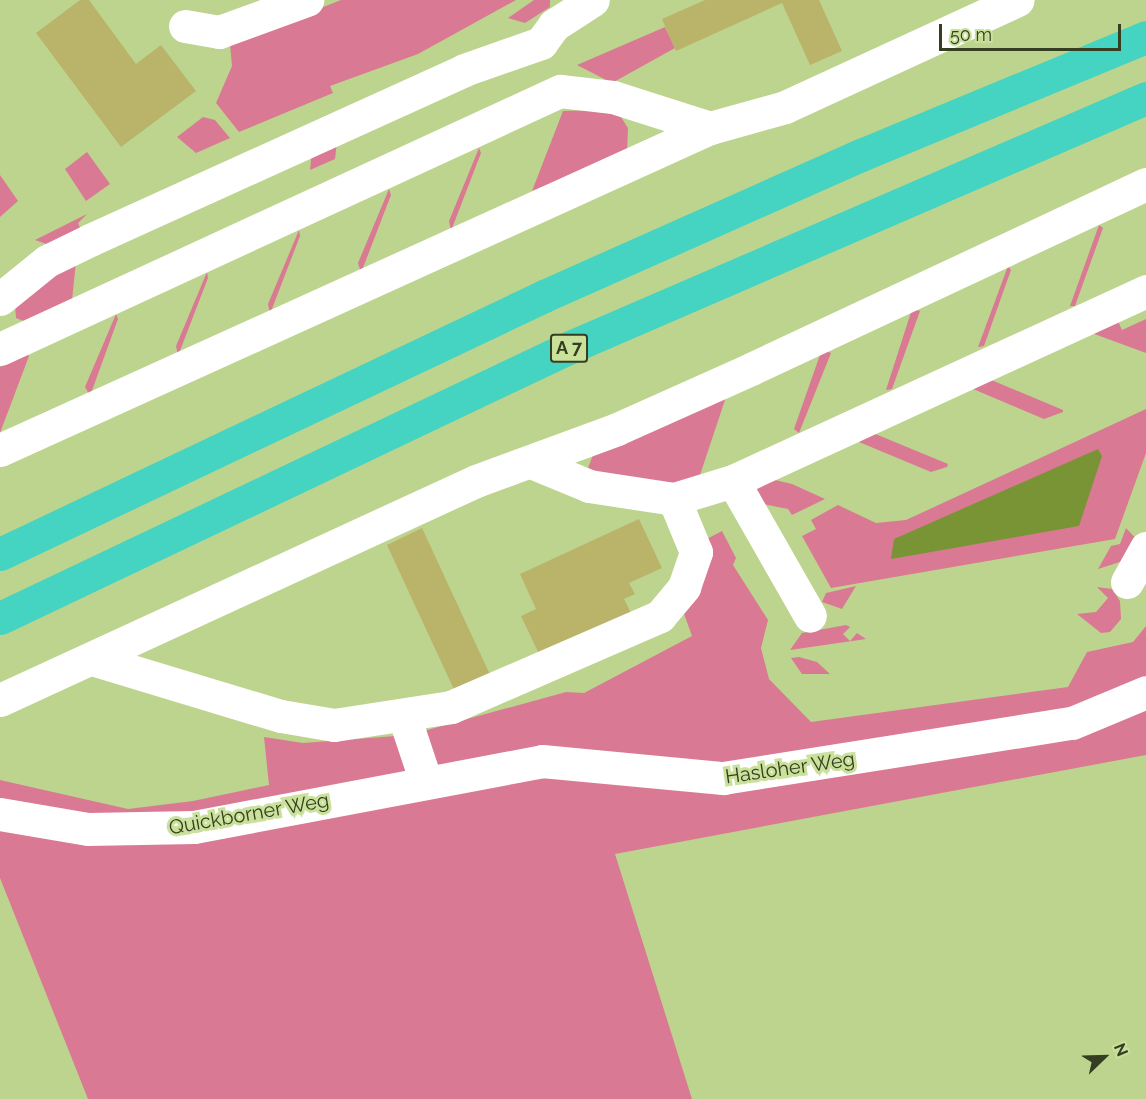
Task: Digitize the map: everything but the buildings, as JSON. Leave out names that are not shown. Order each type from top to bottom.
[{"type":"highway","points":[[0,554],[544,296],[861,155],[1146,37]]},
{"type":"highway","name":"A 7","points":[[0,618],[568,348],[1146,98]]},
{"type":"street","points":[[185,26],[219,32],[307,0]]},
{"type":"street","points":[[0,299],[47,261],[464,70],[593,0]]},
{"type":"street","points":[[0,450],[710,128],[785,107],[1018,0]]},
{"type":"street","points":[[551,23],[560,91]]},
{"type":"street","points":[[0,349],[560,91],[614,97],[710,128]]},
{"type":"street","points":[[0,700],[95,660],[476,481],[531,462],[741,374],[1146,184]]},
{"type":"street","points":[[531,462],[589,486],[674,499],[733,482],[1146,291]]},
{"type":"street","points":[[733,482],[810,616]]},
{"type":"street","points":[[95,660],[281,716],[334,725],[405,719],[520,681],[660,616],[684,587],[696,552],[674,499]]},
{"type":"street","points":[[1127,582],[1146,548]]},
{"type":"street","name":"Hasloher Weg","points":[[426,782],[510,765],[575,760],[723,778],[1072,723],[1146,692]]},
{"type":"street","points":[[405,719],[426,782]]},
{"type":"street","name":"Quickborner Weg","points":[[0,814],[88,829],[194,827],[426,782]]},
{"type":"shaded area","points":[[341,0],[516,0],[418,54],[330,86],[333,93],[239,132],[216,103],[232,66],[230,44]]},
{"type":"shaded area","points":[[534,0],[550,0],[550,7],[525,23],[508,18]]},
{"type":"shaded area","points":[[665,27],[675,48],[612,83],[577,65]]},
{"type":"shaded area","points":[[605,110],[621,117],[628,128],[627,152],[532,191],[563,111]]},
{"type":"shaded area","points":[[203,117],[215,120],[230,138],[196,153],[177,137]]},
{"type":"shaded area","points":[[337,142],[335,159],[310,170],[312,150]]},
{"type":"shaded area","points":[[479,148],[481,153],[451,231],[449,221]]},
{"type":"shaded area","points":[[87,152],[110,184],[86,201],[65,169]]},
{"type":"shaded area","points":[[0,175],[18,201],[0,217]]},
{"type":"shaded area","points":[[389,189],[391,195],[361,273],[358,263]]},
{"type":"shaded area","points":[[87,214],[78,223],[81,230],[52,246],[35,240]]},
{"type":"shaded area","points":[[1099,225],[1103,228],[1075,306],[1070,306]]},
{"type":"shaded area","points":[[299,230],[300,236],[270,314],[268,304]]},
{"type":"shaded area","points":[[76,262],[72,300],[26,322],[16,318],[15,305],[41,279]]},
{"type":"shaded area","points":[[1008,266],[1011,270],[984,346],[978,347]]},
{"type":"shaded area","points":[[207,272],[208,278],[178,356],[176,346]]},
{"type":"shaded area","points":[[912,309],[920,311],[892,389],[886,390]]},
{"type":"shaded area","points":[[116,314],[118,319],[90,396],[85,387]]},
{"type":"shaded area","points":[[1117,319],[1122,330],[1146,319],[1146,353],[1089,332]]},
{"type":"shaded area","points":[[822,349],[831,353],[799,433],[794,429]]},
{"type":"shaded area","points":[[25,352],[29,356],[0,433],[0,367]]},
{"type":"shaded area","points":[[989,379],[1063,410],[1063,412],[1044,419],[973,389]]},
{"type":"shaded area","points":[[727,394],[698,481],[651,488],[611,481],[588,468],[593,455]]},
{"type":"shaded area","points":[[1146,409],[1146,453],[1115,539],[831,588],[802,536],[816,529],[811,520],[838,505],[876,523],[906,520]]},
{"type":"shaded area","points":[[873,433],[948,464],[947,467],[931,472],[859,442]]},
{"type":"shaded area","points":[[1098,449],[1102,456],[1079,526],[891,559],[894,539]]},
{"type":"shaded area","points":[[775,480],[792,484],[825,499],[792,515],[788,509],[763,504],[751,485]]},
{"type":"shaded area","points":[[1126,528],[1140,543],[1123,561],[1098,569],[1111,546],[1120,544]]},
{"type":"shaded area","points":[[722,531],[736,558],[733,565],[768,620],[761,648],[769,679],[811,722],[1068,687],[1087,652],[1133,642],[1146,626],[1146,755],[615,854],[692,1099],[88,1099],[0,878],[0,780],[128,809],[193,801],[269,785],[264,737],[303,743],[409,735],[566,692],[584,693],[692,636],[683,611],[689,608],[706,550],[703,541]]},
{"type":"shaded area","points":[[856,586],[842,609],[822,602],[826,593]]},
{"type":"shaded area","points":[[1097,587],[1112,589],[1120,601],[1121,619],[1110,632],[1101,633],[1077,614],[1096,612],[1108,598]]},
{"type":"shaded area","points":[[846,625],[850,627],[843,634],[850,641],[857,633],[866,639],[790,650],[802,633]]},
{"type":"shaded area","points":[[799,657],[817,662],[830,674],[802,674],[791,658]]}]
